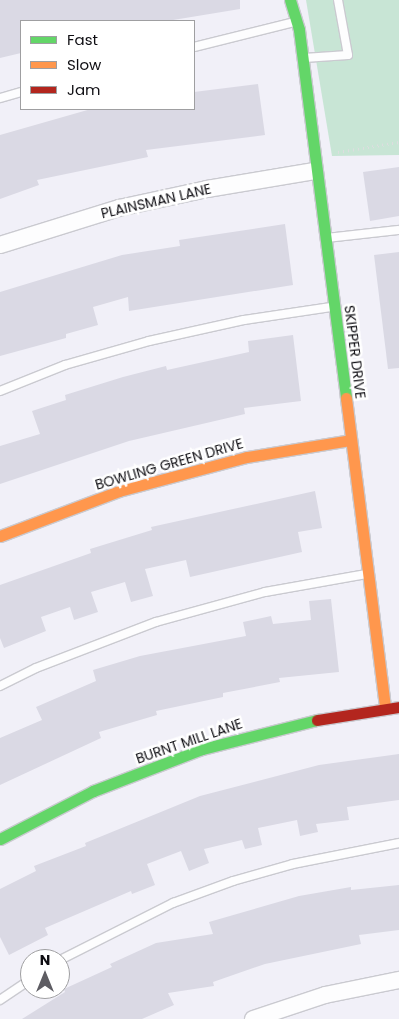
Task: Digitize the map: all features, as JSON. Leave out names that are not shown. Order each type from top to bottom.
[{"type":"street","name":"SKIPPER DRIVE","points":[[290,0],[302,59],[384,708]]},
{"type":"street","name":"PLAINSMAN LANE","points":[[0,245],[119,208],[207,189],[315,171]]},
{"type":"street","name":"BOWLING GREEN DRIVE","points":[[0,536],[128,489],[247,457],[351,440]]},
{"type":"street","name":"BURNT MILL LANE","points":[[0,839],[93,791],[202,749],[334,716],[399,707]]},
{"type":"street","points":[[253,1019],[325,995],[399,980]]},
{"type":"lane","points":[[302,59],[348,55],[338,0]]},
{"type":"lane","points":[[195,47],[296,22]]},
{"type":"lane","points":[[0,98],[20,92]]},
{"type":"lane","points":[[324,238],[399,230]]},
{"type":"lane","points":[[0,391],[65,366],[148,341],[244,320],[334,307]]},
{"type":"lane","points":[[0,686],[36,668],[156,622],[265,592],[368,574]]},
{"type":"lane","points":[[70,955],[173,903],[233,881],[293,864],[399,843]]},
{"type":"lane","points":[[0,1000],[20,987]]},
{"type":"path","points":[[338,152],[399,142]]},
{"type":"green space","points":[[306,0],[399,0],[399,155],[332,156]]},
{"type":"building","points":[[0,0],[240,0],[240,9],[173,20],[20,20],[20,53],[0,58]]},
{"type":"building","points":[[258,84],[265,135],[146,150],[148,157],[37,180],[39,185],[0,199],[0,135],[88,110],[195,110],[195,92]]},
{"type":"building","points":[[399,167],[399,216],[370,221],[363,172]]},
{"type":"building","points":[[285,224],[293,285],[129,311],[128,297],[93,307],[98,325],[66,334],[66,338],[0,356],[0,292],[122,255],[180,246],[179,240]]},
{"type":"building","points":[[399,252],[399,368],[388,369],[374,255]]},
{"type":"building","points":[[293,335],[301,401],[244,408],[245,414],[129,441],[0,484],[0,446],[40,434],[32,411],[66,400],[65,395],[123,377],[166,366],[167,370],[249,352],[248,341]]},
{"type":"building","points":[[315,491],[322,528],[298,532],[302,552],[190,577],[186,560],[145,569],[153,596],[131,602],[125,582],[91,592],[98,612],[74,620],[70,607],[41,617],[46,631],[4,648],[0,638],[0,585],[91,553],[90,549],[152,530],[151,527]]},
{"type":"building","points":[[331,599],[339,672],[279,678],[280,682],[223,693],[223,697],[156,711],[157,715],[99,732],[101,738],[0,785],[0,738],[42,720],[36,707],[96,681],[93,670],[140,656],[246,636],[243,622],[271,616],[273,624],[311,620],[309,601]]},
{"type":"building","points":[[399,754],[399,800],[347,807],[349,820],[316,824],[318,832],[300,836],[297,820],[258,828],[262,845],[245,849],[242,840],[204,849],[209,863],[189,871],[181,851],[147,864],[155,885],[132,894],[131,891],[45,928],[48,935],[9,955],[0,937],[0,889],[36,871],[34,866],[86,846],[85,843],[200,796],[319,765]]},
{"type":"building","points":[[399,885],[399,930],[359,935],[361,944],[265,964],[213,982],[214,986],[168,993],[174,1005],[142,1019],[22,1019],[54,999],[70,999],[70,986],[112,967],[110,964],[156,943],[213,934],[209,922],[299,896],[351,887],[351,890]]},
{"type":"traffic: fast","points":[[290,0],[299,30],[346,398]]},
{"type":"traffic: fast","points":[[0,839],[93,791],[202,749],[317,720]]},
{"type":"traffic: slow","points":[[346,398],[385,708]]},
{"type":"traffic: slow","points":[[0,536],[119,491],[247,457],[351,440]]},
{"type":"traffic: jam","points":[[317,720],[399,707]]}]
